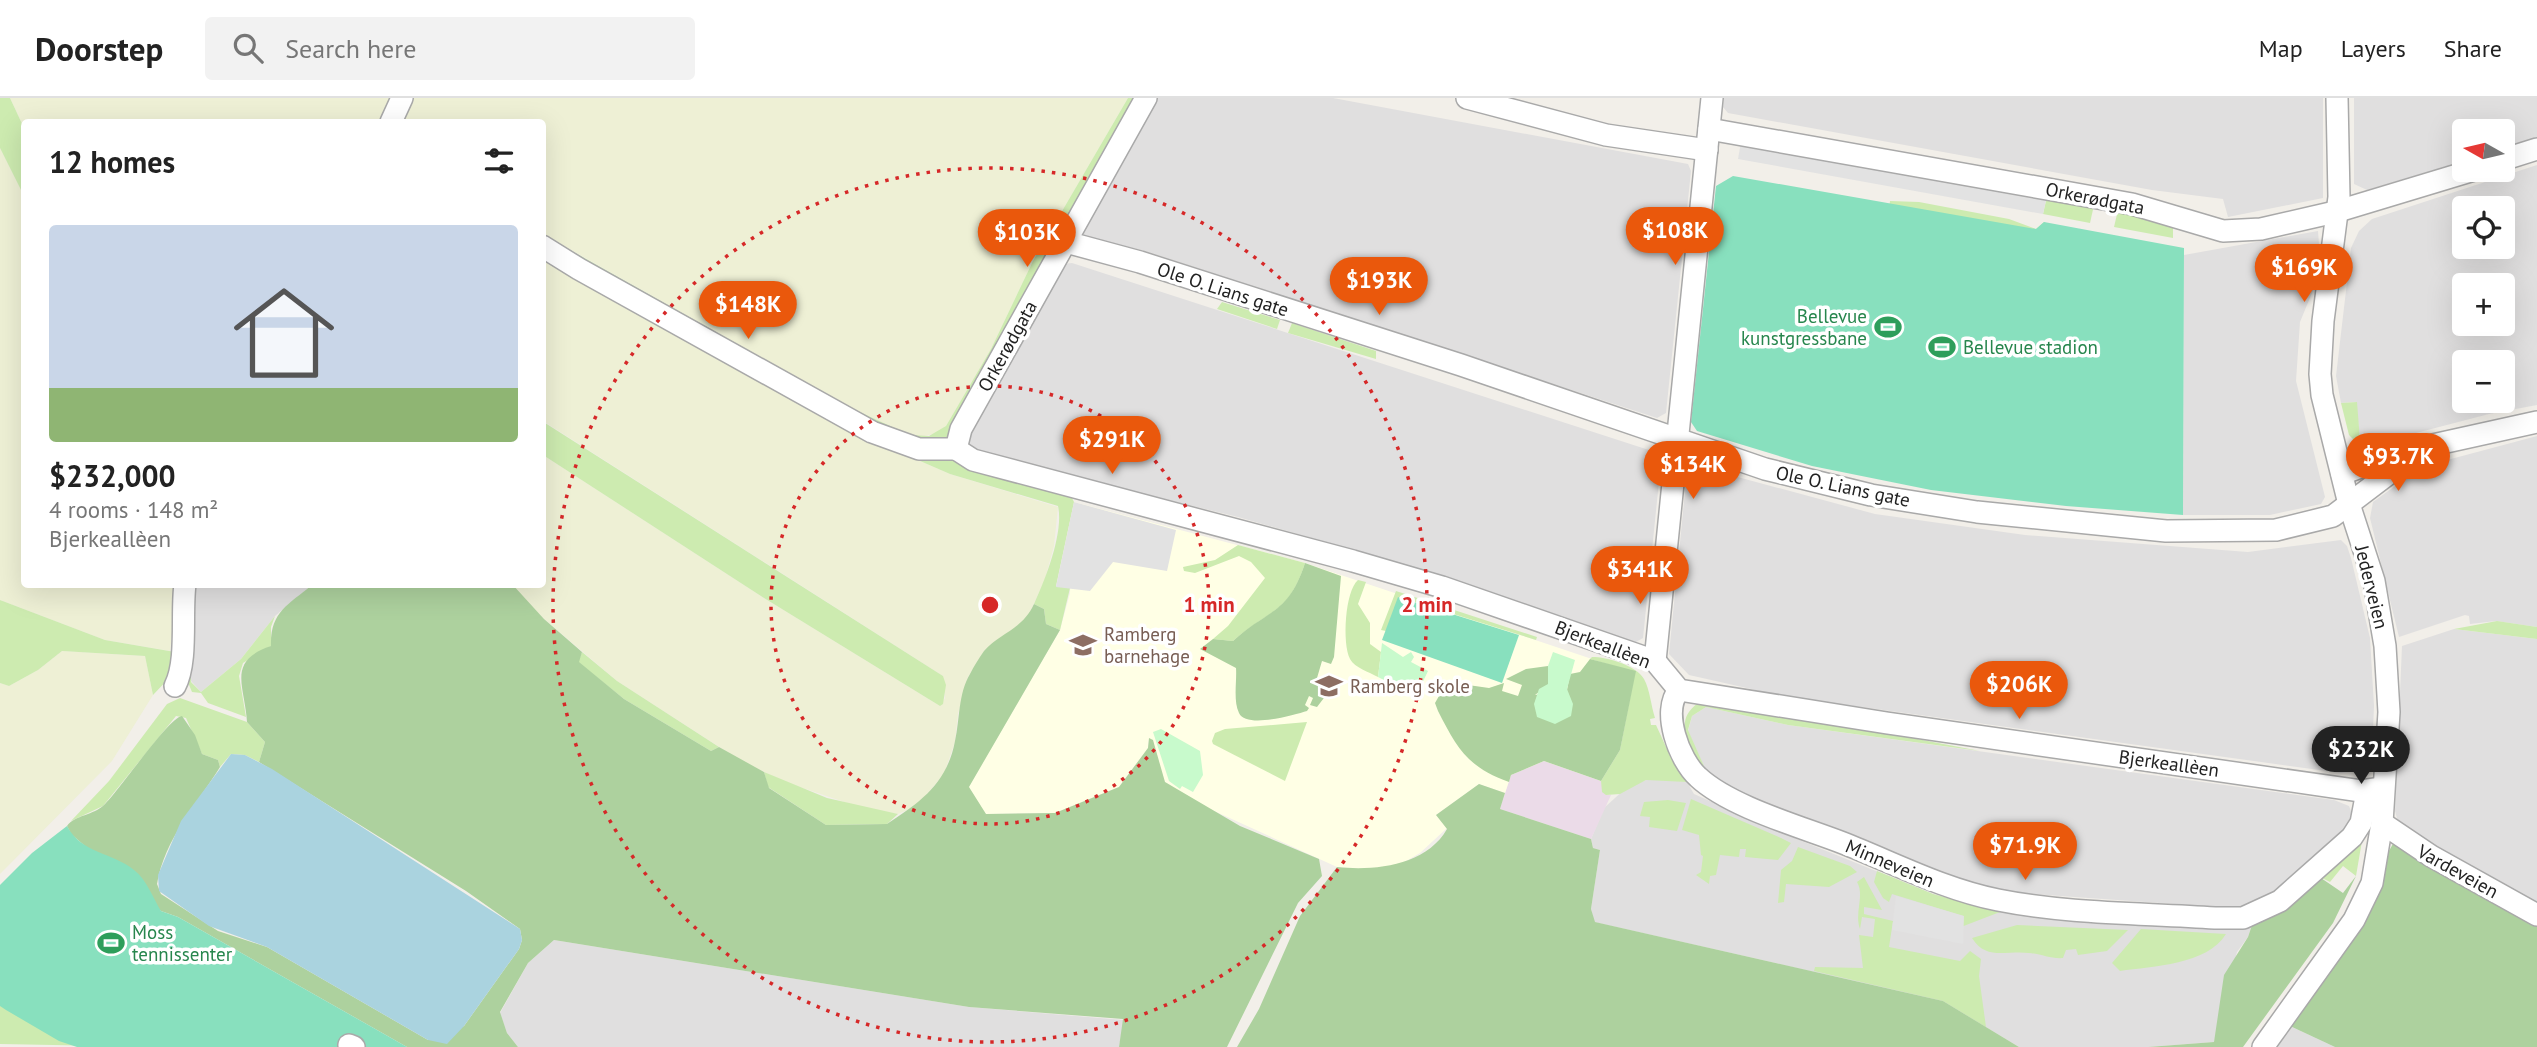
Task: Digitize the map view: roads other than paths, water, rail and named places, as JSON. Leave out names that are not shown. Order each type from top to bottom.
[{"type":"street","points":[[392,119],[402,98]]},
{"type":"street","name":"Orkerødgata","points":[[956,449],[961,429],[1146,98]]},
{"type":"street","name":"Orkerødgata","points":[[1467,98],[1508,102],[1606,135],[1708,140],[2132,204],[2222,231],[2261,229],[2335,212],[2452,177]]},
{"type":"street","points":[[1655,661],[1712,98]]},
{"type":"street","name":"Jederveien","points":[[2263,1047],[2354,920],[2372,883],[2382,823],[2382,788],[2389,712],[2385,646],[2374,581],[2349,504],[2322,395],[2320,374],[2323,321],[2339,197],[2337,98]]},
{"type":"street","points":[[2515,156],[2537,149]]},
{"type":"street","name":"Ole O. Lians gate","points":[[1066,242],[1140,262],[1461,365],[1678,441],[1838,488],[2030,519],[2166,531],[2246,533],[2319,521],[2333,516],[2420,450]]},
{"type":"street","points":[[546,249],[579,270],[852,422],[919,449],[956,449]]},
{"type":"street","name":"Ole O. Lians gate","points":[[2342,474],[2374,460],[2537,422]]},
{"type":"street","name":"Bjerkeallèen","points":[[956,449],[973,460],[1245,531],[1442,587],[1655,661],[1679,690],[1900,725],[2361,791],[2382,788]]},
{"type":"street","points":[[176,686],[181,672],[181,610],[184,588]]},
{"type":"street","name":"Minneveien","points":[[1679,690],[1672,702],[1674,728],[1683,754],[1697,777],[1749,807],[1875,858],[1963,892],[2009,902],[2215,918],[2257,914],[2295,889],[2351,837],[2361,823],[2365,802],[2382,788]]},
{"type":"street","name":"Vardeveien","points":[[2382,823],[2431,856],[2537,915]]},
{"type":"water","points":[[231,754],[245,755],[272,769],[520,929],[522,940],[519,949],[464,1026],[447,1044],[428,1040],[267,947],[209,926],[159,891],[158,875],[181,821]]},
{"type":"place","name":"Bellevue kunstgressbane","points":[[1888,327]]},
{"type":"place","name":"Bellevue stadion","points":[[1942,347]]},
{"type":"place","name":"Ramberg barnehage","points":[[1083,645]]},
{"type":"place","name":"Ramberg skole","points":[[1329,686]]},
{"type":"place","name":"Moss tennissenter","points":[[111,943]]}]
